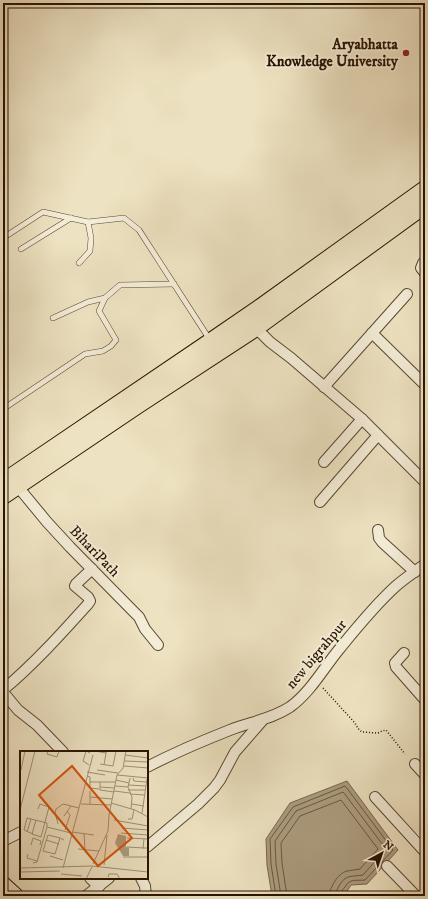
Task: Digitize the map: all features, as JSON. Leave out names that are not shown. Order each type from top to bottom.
[{"type":"main road","points":[[3,496],[9,480],[215,347],[398,217],[425,189]]},
{"type":"main road","points":[[398,217],[425,205]]},
{"type":"main road","points":[[215,347],[256,328],[282,300]]},
{"type":"main road","points":[[3,885],[15,896]]},
{"type":"street","points":[[425,261],[421,268],[425,274]]},
{"type":"street","points":[[324,387],[407,294]]},
{"type":"street","points":[[256,328],[270,342],[291,358],[362,419],[425,482]]},
{"type":"street","points":[[372,333],[425,385]]},
{"type":"street","points":[[324,462],[362,419]]},
{"type":"street","points":[[320,502],[378,435]]},
{"type":"street","name":"BihariPath","points":[[9,480],[70,547],[134,612],[144,629],[158,645]]},
{"type":"street","points":[[378,530],[379,538],[382,542],[415,572]]},
{"type":"street","name":"new bigrahpur","points":[[148,767],[205,740],[277,714],[290,706],[301,697],[316,680],[342,646],[383,598],[425,564]]},
{"type":"street","points":[[62,751],[37,725],[18,710],[3,691],[55,641],[88,604],[90,601],[88,597],[75,586],[92,569]]},
{"type":"street","points":[[404,653],[395,663],[396,668],[425,700]]},
{"type":"street","points":[[148,846],[198,804],[214,788],[235,752],[262,720]]},
{"type":"street","points":[[415,764],[425,775]]},
{"type":"street","points":[[375,797],[425,852]]},
{"type":"street","points":[[3,841],[20,832]]},
{"type":"street","points":[[387,866],[416,896]]},
{"type":"street","points":[[91,879],[99,887]]},
{"type":"street","points":[[86,896],[108,879]]},
{"type":"street","points":[[142,879],[145,886],[146,896]]},
{"type":"lane","points":[[3,241],[4,238],[43,212],[88,222],[124,218],[139,230],[215,347]]},
{"type":"lane","points":[[21,249],[71,218]]},
{"type":"lane","points":[[79,263],[90,250],[91,238],[88,222]]},
{"type":"lane","points":[[3,409],[85,354],[103,351],[116,340],[99,312],[105,298],[120,285],[174,284]]},
{"type":"lane","points":[[53,318],[88,302],[105,298]]},
{"type":"path","points":[[316,680],[362,732],[378,733],[386,730],[405,754]]},
{"type":"water","points":[[347,781],[398,850],[367,884],[351,885],[344,896],[272,896],[267,865],[266,839],[290,803]]},
{"type":"place","name":"Aryabhatta Knowledge University","points":[[406,53]]}]
